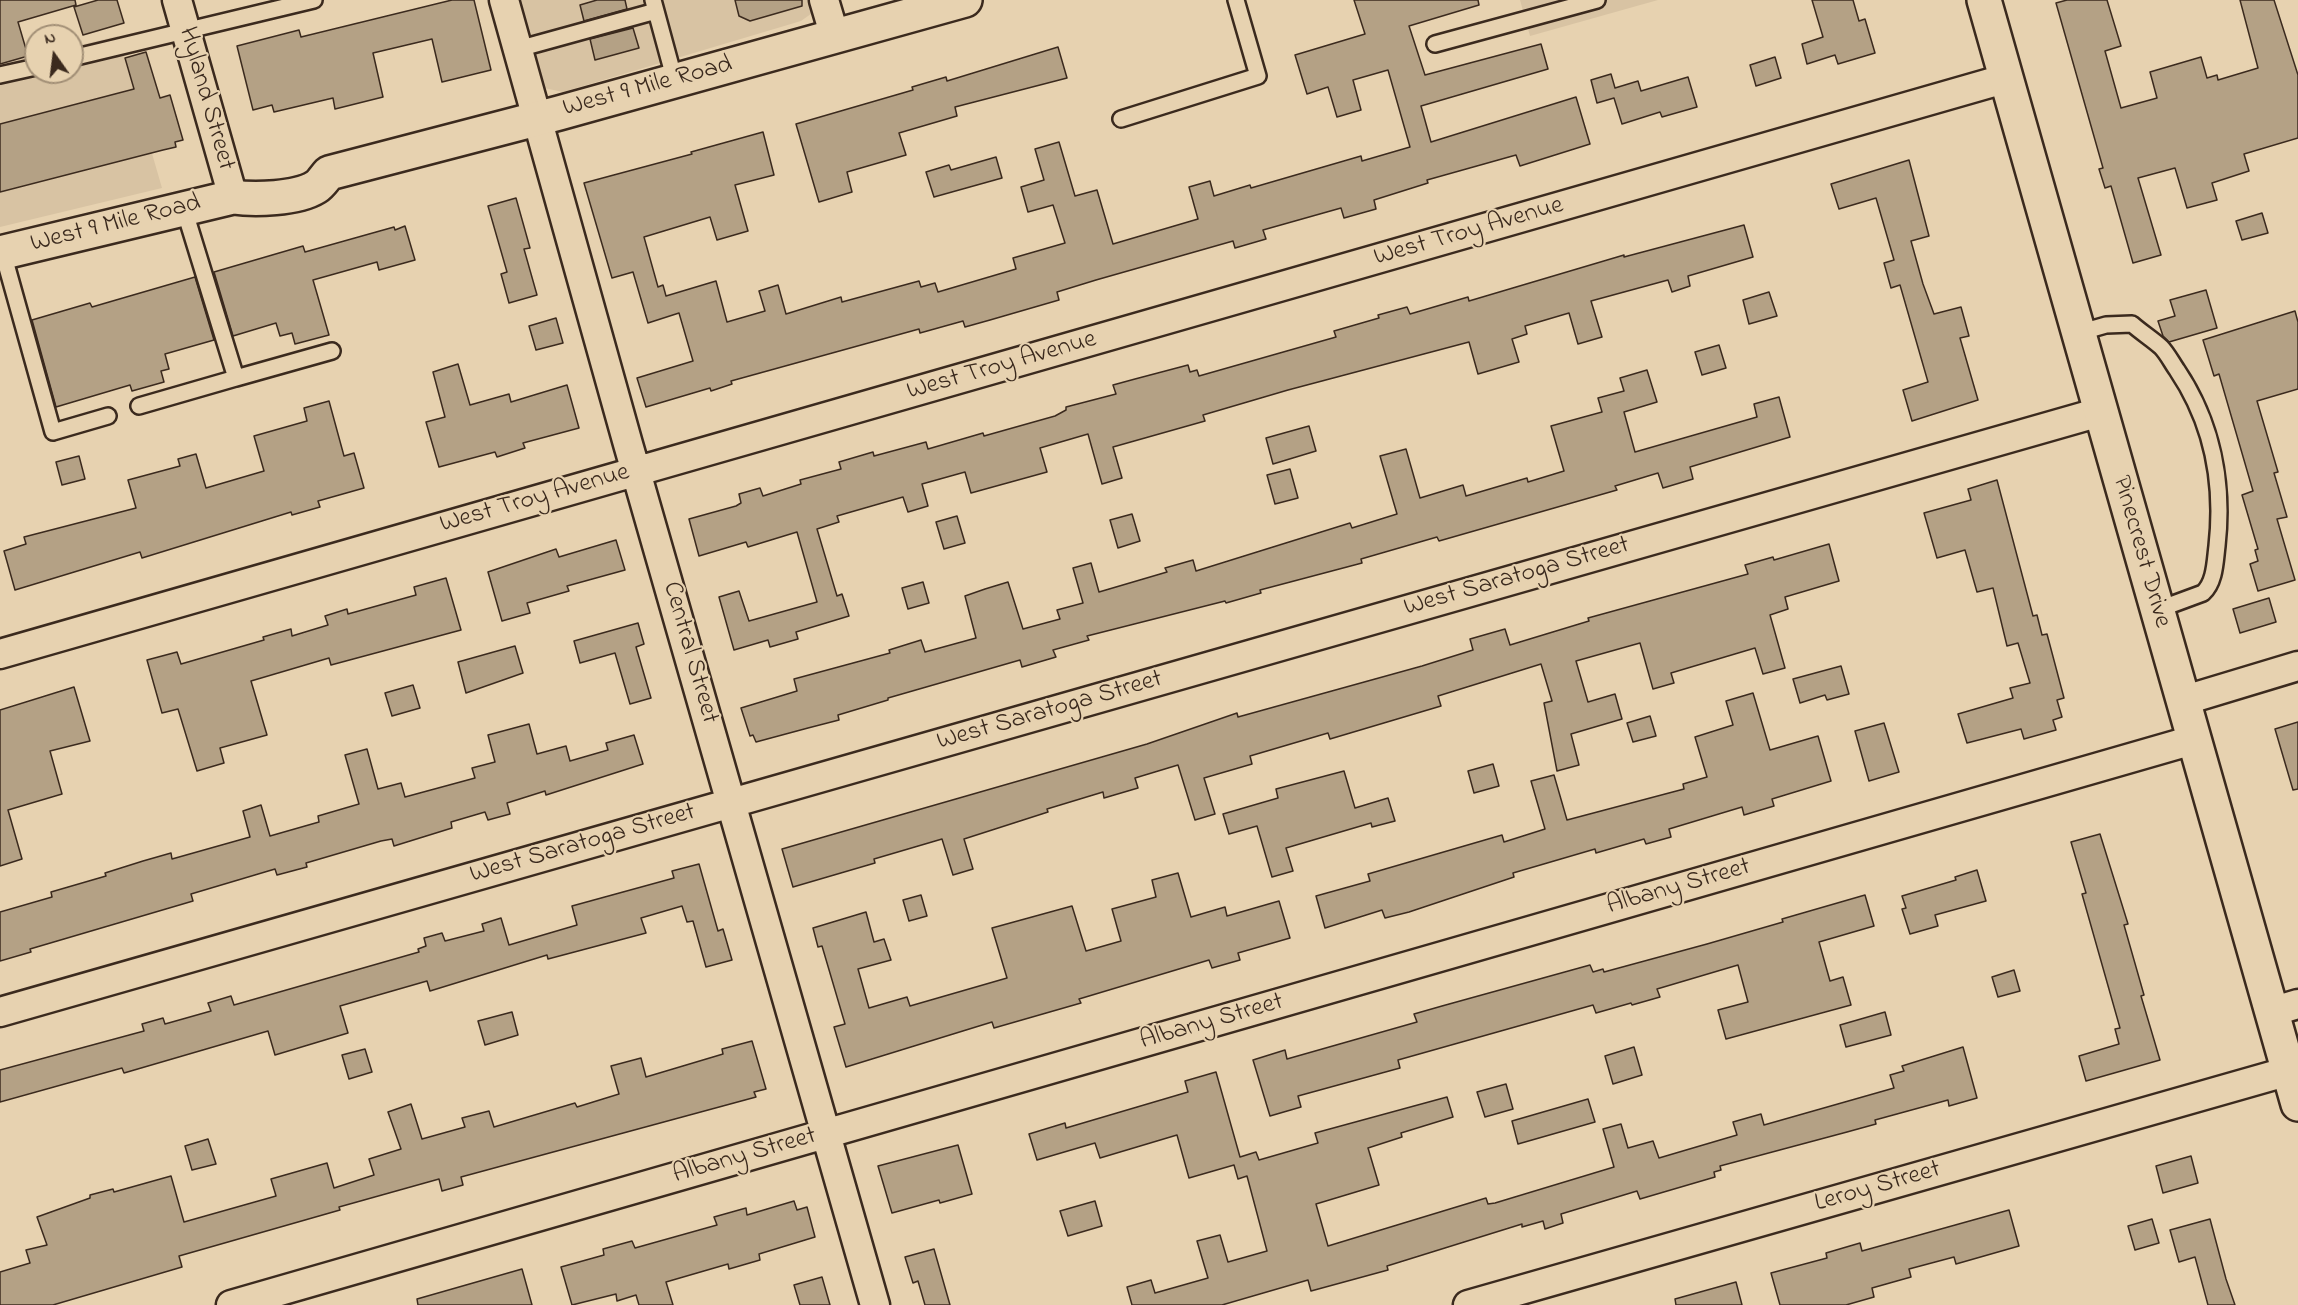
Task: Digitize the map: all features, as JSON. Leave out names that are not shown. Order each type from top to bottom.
[{"type":"street","name":"Hyland Street","points":[[177,0],[232,197]]},
{"type":"street","name":"Central Street","points":[[504,0],[636,471],[875,1305]]},
{"type":"street","points":[[824,0],[835,37]]},
{"type":"street","name":"West 9 Mile Road","points":[[2,253],[232,197],[260,179],[310,166],[329,173],[537,119],[965,0]]},
{"type":"street","name":"Pinecrest Drive","points":[[1984,0],[2004,79],[2193,740],[2285,1008],[2289,1071],[2298,1104]]},
{"type":"street","name":"West Troy Avenue","points":[[0,654],[2004,79]]},
{"type":"street","name":"West Saratoga Street","points":[[0,1012],[2100,412]]},
{"type":"street","points":[[2182,701],[2298,666]]},
{"type":"street","name":"Albany Street","points":[[231,1305],[2193,740]]},
{"type":"street","name":"Leroy Street","points":[[1468,1305],[2289,1071]]},
{"type":"lane","points":[[84,55],[314,0]]},
{"type":"lane","points":[[1121,119],[1258,76],[1236,0]]},
{"type":"lane","points":[[1535,0],[1540,16]]},
{"type":"lane","points":[[1435,44],[1597,0]]},
{"type":"lane","points":[[518,49],[654,5],[675,81]]},
{"type":"lane","points":[[0,75],[24,70]]},
{"type":"lane","points":[[184,209],[236,378]]},
{"type":"lane","points":[[2,253],[53,432],[108,416]]},
{"type":"lane","points":[[2078,333],[2106,325],[2132,324],[2162,348],[2190,389],[2211,439],[2218,480],[2218,531],[2213,572],[2208,588],[2202,593],[2157,610]]},
{"type":"lane","points":[[140,406],[332,351]]},
{"type":"shaded area","points":[[520,0],[812,0],[815,11],[801,21],[563,92],[544,88]]},
{"type":"shaded area","points":[[1520,0],[1658,0],[1530,36]]},
{"type":"shaded area","points":[[118,36],[162,188],[0,227],[0,64],[24,58],[24,84],[84,84],[84,44]]},
{"type":"building","points":[[0,0],[75,0],[76,5],[18,22],[24,42],[24,57],[0,64]]},
{"type":"building","points":[[98,0],[117,0],[124,23],[84,35],[84,24],[79,24],[74,7]]},
{"type":"building","points":[[452,0],[474,0],[491,70],[442,82],[432,39],[373,53],[383,97],[335,109],[333,98],[274,112],[272,105],[253,110],[237,46],[299,30],[301,37]]},
{"type":"building","points":[[597,0],[625,0],[627,9],[584,21],[580,5]]},
{"type":"building","points":[[735,0],[802,0],[802,6],[750,21],[739,16]]},
{"type":"building","points":[[1354,0],[1478,0],[1479,5],[1409,26],[1425,75],[1541,44],[1548,69],[1421,106],[1431,142],[1576,97],[1590,144],[1520,166],[1516,155],[1427,180],[1428,183],[1374,200],[1376,209],[1344,218],[1341,208],[1263,230],[1266,239],[1235,248],[1233,241],[1096,280],[1057,292],[1059,300],[990,320],[965,327],[963,321],[920,333],[919,329],[731,381],[732,384],[711,391],[710,388],[646,407],[637,378],[693,361],[679,313],[648,323],[633,272],[612,278],[584,183],[763,132],[774,175],[735,185],[748,231],[717,240],[710,217],[644,237],[658,287],[663,285],[666,296],[716,281],[727,322],[765,311],[759,291],[778,285],[786,314],[841,297],[842,302],[919,281],[921,287],[935,283],[938,292],[1016,269],[1013,258],[1065,243],[1053,205],[1028,212],[1021,187],[1044,180],[1035,149],[1059,142],[1075,196],[1097,190],[1113,244],[1198,219],[1189,187],[1210,181],[1214,196],[1250,185],[1251,188],[1361,156],[1362,161],[1410,147],[1388,70],[1353,80],[1361,110],[1337,117],[1328,87],[1307,94],[1295,55],[1365,34]]},
{"type":"building","points":[[1812,0],[1853,0],[1859,21],[1865,19],[1875,53],[1838,64],[1835,55],[1807,64],[1802,44],[1823,37]]},
{"type":"building","points":[[2067,0],[2107,0],[2121,46],[2105,51],[2121,108],[2157,98],[2150,72],[2201,57],[2207,78],[2217,75],[2218,80],[2258,68],[2240,0],[2274,0],[2298,75],[2298,138],[2244,154],[2249,171],[2212,183],[2217,200],[2187,208],[2175,168],[2138,178],[2161,255],[2133,263],[2111,186],[2105,188],[2099,169],[2103,168],[2056,3]]},
{"type":"building","points":[[633,28],[639,48],[595,60],[590,39]]},
{"type":"building","points":[[1058,47],[1067,78],[955,107],[957,116],[899,133],[906,155],[847,172],[852,192],[819,202],[796,124],[913,90],[912,87],[946,77],[947,81]]},
{"type":"building","points":[[146,52],[160,98],[170,95],[183,140],[175,142],[176,147],[0,192],[0,124],[134,89],[125,58]]},
{"type":"building","points":[[1775,57],[1781,78],[1756,86],[1750,65]]},
{"type":"building","points":[[1611,74],[1615,88],[1638,81],[1641,91],[1688,77],[1697,107],[1662,117],[1660,112],[1622,124],[1614,98],[1597,103],[1591,80]]},
{"type":"building","points":[[996,157],[1002,178],[934,197],[926,172],[949,165],[951,170]]},
{"type":"building","points":[[1909,160],[1929,236],[1911,241],[1923,284],[1934,314],[1961,307],[1969,336],[1960,338],[1978,400],[1912,421],[1903,390],[1928,382],[1900,285],[1891,288],[1884,263],[1894,260],[1876,198],[1839,209],[1831,184]]},
{"type":"building","points":[[516,198],[530,248],[524,249],[537,295],[509,303],[501,274],[507,272],[488,206]]},
{"type":"building","points":[[2262,213],[2268,233],[2242,240],[2236,221]]},
{"type":"building","points":[[1744,225],[1753,257],[1688,276],[1690,286],[1672,292],[1668,280],[1591,301],[1602,337],[1578,344],[1569,313],[1525,326],[1527,334],[1512,339],[1519,362],[1478,374],[1469,342],[1203,415],[1205,421],[1113,447],[1122,478],[1102,484],[1088,434],[1040,448],[1047,472],[971,493],[965,472],[922,484],[928,506],[908,512],[903,497],[837,516],[839,522],[817,529],[837,596],[842,594],[849,616],[796,632],[798,639],[770,647],[768,640],[734,650],[719,597],[739,591],[749,621],[817,602],[797,532],[748,547],[746,542],[699,556],[689,519],[736,506],[741,503],[739,494],[760,488],[763,496],[801,484],[800,480],[841,469],[839,462],[873,452],[874,456],[926,442],[928,449],[983,433],[984,436],[1055,416],[1066,410],[1066,407],[1116,394],[1113,385],[1188,365],[1190,372],[1197,370],[1199,376],[1336,337],[1334,331],[1379,318],[1378,315],[1407,307],[1410,314],[1468,297],[1469,301],[1624,255],[1624,257]]},
{"type":"building","points":[[405,226],[415,260],[379,270],[377,262],[313,280],[329,335],[295,344],[292,333],[280,336],[276,323],[233,336],[214,272],[303,246],[305,252],[394,227],[395,230]]},
{"type":"building","points":[[195,277],[214,340],[165,354],[169,369],[161,371],[164,382],[132,391],[130,385],[56,407],[32,320],[90,303],[92,307]]},
{"type":"building","points":[[2206,290],[2217,328],[2169,342],[2163,336],[2158,321],[2175,316],[2170,300]]},
{"type":"building","points":[[1769,292],[1777,316],[1749,324],[1743,300]]},
{"type":"building","points":[[2295,311],[2298,322],[2298,389],[2257,401],[2278,472],[2274,473],[2287,517],[2277,519],[2295,580],[2258,591],[2250,564],[2258,561],[2255,550],[2258,549],[2242,495],[2253,491],[2219,374],[2214,376],[2203,340]]},
{"type":"building","points":[[556,318],[563,343],[536,350],[529,326]]},
{"type":"building","points":[[1719,345],[1726,368],[1702,375],[1695,352]]},
{"type":"building","points":[[458,364],[470,405],[509,394],[511,402],[567,385],[579,428],[523,443],[525,448],[497,457],[495,452],[439,467],[426,422],[445,417],[433,372]]},
{"type":"building","points":[[1647,370],[1657,402],[1624,412],[1635,452],[1757,417],[1754,404],[1779,397],[1790,437],[1690,467],[1693,479],[1663,488],[1658,473],[1615,486],[1617,490],[1439,541],[1437,537],[1361,559],[1362,563],[1260,590],[1261,593],[1226,603],[1225,601],[1087,636],[1089,640],[1053,650],[1056,657],[1022,667],[1020,660],[888,698],[888,700],[838,715],[839,720],[756,742],[753,735],[750,736],[741,708],[797,691],[794,679],[890,653],[889,650],[921,640],[925,652],[976,638],[965,596],[985,589],[1008,582],[1023,629],[1060,619],[1057,610],[1083,603],[1073,568],[1091,563],[1099,592],[1167,572],[1165,568],[1193,560],[1196,571],[1350,523],[1352,528],[1397,514],[1380,456],[1406,449],[1420,498],[1463,485],[1466,496],[1527,478],[1528,482],[1564,471],[1551,426],[1602,412],[1598,398],[1624,391],[1620,378]]},
{"type":"building","points":[[329,401],[344,456],[354,453],[364,488],[318,501],[320,507],[292,515],[291,512],[142,558],[140,552],[15,590],[4,551],[26,544],[24,537],[136,508],[128,480],[180,466],[178,459],[196,454],[206,488],[264,471],[254,436],[307,421],[304,408]]},
{"type":"building","points":[[1309,426],[1316,451],[1273,464],[1266,438]]},
{"type":"building","points":[[79,456],[85,479],[62,485],[56,462]]},
{"type":"building","points":[[1290,469],[1298,498],[1275,504],[1267,475]]},
{"type":"building","points":[[1997,480],[2033,616],[2037,615],[2042,635],[2047,634],[2064,698],[2057,700],[2062,717],[2053,720],[2056,730],[2024,739],[2021,729],[1967,743],[1958,714],[2013,698],[2010,688],[2030,683],[2018,643],[2007,646],[1993,588],[1977,592],[1965,550],[1937,558],[1924,513],[1971,500],[1968,489]]},
{"type":"building","points":[[1132,514],[1140,541],[1118,548],[1110,520]]},
{"type":"building","points":[[957,516],[965,543],[944,549],[936,522]]},
{"type":"building","points":[[616,540],[625,570],[567,586],[569,591],[527,603],[530,613],[502,621],[488,572],[556,549],[559,557]]},
{"type":"building","points":[[1829,544],[1839,581],[1785,597],[1788,609],[1770,615],[1785,668],[1763,674],[1755,648],[1671,673],[1674,683],[1653,689],[1640,643],[1576,661],[1588,702],[1615,694],[1622,719],[1571,734],[1579,765],[1557,771],[1544,703],[1552,701],[1541,664],[1438,696],[1441,706],[1330,739],[1328,733],[1250,756],[1252,764],[1204,778],[1215,814],[1195,820],[1178,765],[1135,778],[1138,788],[1104,798],[1103,792],[1047,809],[1048,812],[964,839],[973,869],[953,875],[942,839],[874,859],[875,863],[793,887],[782,849],[1147,744],[1237,713],[1238,717],[1422,666],[1473,650],[1470,639],[1505,629],[1510,645],[1589,621],[1588,618],[1748,574],[1745,565],[1773,557],[1774,560]]},
{"type":"building","points":[[446,578],[461,630],[331,665],[329,658],[251,681],[267,735],[220,748],[224,763],[197,771],[178,709],[162,713],[147,660],[177,652],[181,664],[264,640],[263,637],[291,629],[292,636],[328,625],[325,616],[347,609],[348,614],[416,595],[414,587]]},
{"type":"building","points":[[923,582],[929,603],[908,609],[902,588]]},
{"type":"building","points":[[2269,598],[2276,622],[2240,633],[2233,609]]},
{"type":"building","points":[[638,623],[644,644],[636,647],[651,698],[630,704],[615,653],[580,663],[574,641]]},
{"type":"building","points":[[515,646],[523,673],[466,693],[458,662]]},
{"type":"building","points":[[1841,666],[1849,694],[1827,700],[1825,695],[1800,703],[1793,679]]},
{"type":"building","points":[[413,685],[420,708],[392,716],[385,693]]},
{"type":"building","points":[[74,687],[90,741],[50,751],[62,794],[8,810],[22,859],[0,866],[0,710]]},
{"type":"building","points":[[1753,693],[1770,750],[1818,736],[1831,781],[1772,799],[1774,806],[1744,815],[1742,807],[1669,829],[1671,837],[1646,844],[1644,839],[1596,853],[1595,849],[1513,873],[1514,877],[1409,912],[1385,918],[1382,910],[1325,928],[1316,896],[1370,881],[1368,874],[1502,835],[1504,842],[1545,829],[1531,781],[1554,775],[1567,820],[1684,789],[1683,784],[1707,777],[1695,737],[1733,725],[1726,701]]},
{"type":"building","points":[[1650,716],[1656,736],[1633,742],[1627,723]]},
{"type":"building","points":[[2298,722],[2298,789],[2293,790],[2275,729]]},
{"type":"building","points":[[1884,723],[1899,772],[1869,781],[1855,731]]},
{"type":"building","points":[[529,724],[537,754],[566,746],[570,761],[608,750],[606,743],[634,735],[643,764],[546,795],[545,791],[507,803],[510,814],[488,820],[485,812],[451,822],[452,828],[394,846],[392,839],[381,841],[306,863],[307,867],[277,875],[275,869],[191,894],[193,901],[30,949],[31,952],[0,961],[0,912],[52,897],[51,892],[106,876],[105,873],[143,861],[171,853],[172,859],[250,837],[243,811],[261,805],[270,836],[319,822],[318,816],[359,804],[345,755],[367,749],[378,789],[401,783],[405,797],[475,778],[472,768],[495,762],[488,735]]},
{"type":"building","points":[[1493,764],[1499,786],[1474,793],[1468,771]]},
{"type":"building","points":[[1344,771],[1355,808],[1388,798],[1395,821],[1372,827],[1371,823],[1286,848],[1293,871],[1272,877],[1257,826],[1229,834],[1223,814],[1278,798],[1276,789]]},
{"type":"building","points":[[2100,834],[2128,924],[2124,925],[2144,995],[2141,996],[2160,1060],[2086,1081],[2079,1056],[2119,1044],[2115,1029],[2120,1028],[2082,894],[2086,893],[2071,842]]},
{"type":"building","points":[[699,864],[718,931],[723,929],[732,960],[706,967],[693,921],[687,922],[682,906],[641,918],[646,933],[548,959],[547,955],[430,991],[427,981],[340,1006],[348,1033],[275,1055],[268,1031],[124,1073],[122,1068],[0,1102],[0,1070],[144,1031],[142,1024],[163,1018],[165,1024],[211,1011],[208,1003],[231,996],[234,1005],[419,952],[418,949],[426,946],[424,938],[442,933],[445,941],[484,931],[482,924],[501,918],[509,945],[577,925],[572,906],[674,878],[672,871]]},
{"type":"building","points":[[1977,870],[1986,901],[1935,915],[1938,926],[1910,934],[1902,909],[1906,908],[1902,896],[1956,880],[1955,877]]},
{"type":"building","points":[[1178,873],[1191,917],[1225,907],[1227,916],[1279,901],[1290,938],[1238,953],[1240,960],[1212,968],[1209,960],[1079,999],[1081,1003],[994,1028],[992,1022],[846,1067],[834,1027],[845,1024],[822,946],[818,947],[813,928],[866,912],[874,942],[884,939],[891,960],[858,969],[869,1008],[907,997],[910,1006],[1007,978],[992,928],[1072,906],[1086,951],[1121,941],[1112,909],[1156,897],[1152,880]]},
{"type":"building","points":[[921,895],[927,916],[909,921],[903,900]]},
{"type":"building","points":[[1865,895],[1874,926],[1819,942],[1830,981],[1843,977],[1851,1005],[1726,1039],[1718,1010],[1748,1002],[1738,965],[1657,989],[1660,997],[1632,1005],[1631,1003],[1596,1013],[1593,1005],[1398,1060],[1400,1068],[1298,1096],[1301,1107],[1270,1116],[1253,1060],[1285,1050],[1287,1059],[1417,1022],[1414,1014],[1442,1006],[1590,965],[1593,972],[1603,969],[1604,972],[1783,922],[1782,919]]},
{"type":"building","points":[[2014,970],[2020,991],[1998,997],[1992,977]]},
{"type":"building","points":[[512,1012],[518,1035],[485,1045],[478,1021]]},
{"type":"building","points":[[1885,1012],[1891,1035],[1846,1047],[1840,1025]]},
{"type":"building","points":[[752,1041],[766,1089],[754,1092],[756,1097],[461,1177],[463,1185],[442,1191],[439,1179],[339,1207],[340,1210],[179,1256],[182,1267],[53,1305],[0,1305],[0,1272],[30,1263],[26,1250],[47,1245],[37,1217],[90,1198],[90,1195],[113,1189],[114,1192],[171,1176],[184,1222],[276,1196],[271,1179],[327,1163],[334,1188],[374,1175],[369,1159],[401,1149],[388,1112],[411,1104],[422,1139],[465,1127],[462,1118],[489,1111],[494,1127],[575,1103],[577,1107],[619,1094],[611,1066],[641,1058],[646,1077],[723,1054],[722,1049]]},
{"type":"building","points":[[1634,1047],[1642,1075],[1613,1084],[1605,1056]]},
{"type":"building","points":[[1963,1047],[1977,1098],[1949,1106],[1948,1100],[1875,1120],[1876,1124],[1720,1166],[1721,1170],[1714,1172],[1715,1177],[1640,1199],[1637,1191],[1561,1214],[1563,1223],[1545,1229],[1543,1221],[1522,1227],[1522,1224],[1387,1266],[1388,1270],[1311,1291],[1308,1280],[1222,1305],[1132,1305],[1127,1287],[1151,1280],[1155,1293],[1208,1278],[1197,1241],[1220,1235],[1228,1262],[1267,1251],[1247,1176],[1238,1179],[1234,1165],[1189,1178],[1177,1135],[1100,1158],[1095,1143],[1037,1160],[1029,1134],[1065,1123],[1066,1128],[1188,1092],[1185,1081],[1216,1072],[1240,1157],[1256,1152],[1259,1160],[1318,1143],[1315,1133],[1447,1097],[1453,1117],[1401,1133],[1402,1137],[1368,1148],[1379,1185],[1316,1204],[1328,1246],[1486,1198],[1488,1204],[1495,1203],[1614,1167],[1603,1129],[1621,1124],[1628,1148],[1653,1141],[1659,1158],[1737,1135],[1733,1122],[1761,1114],[1764,1125],[1894,1088],[1890,1075],[1904,1071],[1902,1066]]},
{"type":"building","points":[[365,1049],[372,1072],[349,1079],[342,1055]]},
{"type":"building","points":[[1506,1084],[1513,1109],[1485,1117],[1477,1092]]},
{"type":"building","points":[[1588,1099],[1595,1122],[1518,1144],[1512,1121]]},
{"type":"building","points":[[208,1139],[216,1164],[192,1170],[185,1146]]},
{"type":"building","points":[[958,1145],[972,1194],[892,1213],[878,1166]]},
{"type":"building","points":[[2191,1156],[2198,1183],[2163,1193],[2156,1166]]},
{"type":"building","points":[[794,1201],[797,1210],[807,1207],[815,1237],[759,1254],[760,1260],[729,1269],[728,1264],[666,1282],[673,1305],[639,1305],[636,1295],[617,1301],[616,1294],[572,1305],[561,1267],[604,1255],[603,1249],[632,1241],[635,1248],[717,1225],[714,1217],[746,1208],[747,1215]]},
{"type":"building","points":[[1095,1201],[1102,1226],[1068,1236],[1060,1211]]},
{"type":"building","points":[[2009,1210],[2019,1246],[1956,1264],[1954,1257],[1909,1269],[1911,1277],[1872,1288],[1874,1297],[1846,1305],[1780,1305],[1771,1273],[1827,1258],[1826,1253],[1860,1243],[1862,1251]]},
{"type":"building","points":[[2152,1219],[2159,1243],[2135,1250],[2128,1226]]},
{"type":"building","points":[[2210,1219],[2235,1305],[2208,1305],[2195,1257],[2179,1262],[2170,1230]]},
{"type":"building","points":[[934,1249],[950,1305],[925,1305],[918,1281],[913,1283],[905,1257]]},
{"type":"building","points":[[522,1269],[532,1305],[418,1305],[417,1299]]},
{"type":"building","points":[[822,1277],[830,1305],[800,1305],[794,1285]]},
{"type":"building","points":[[1736,1282],[1742,1305],[1676,1305],[1675,1299]]}]
